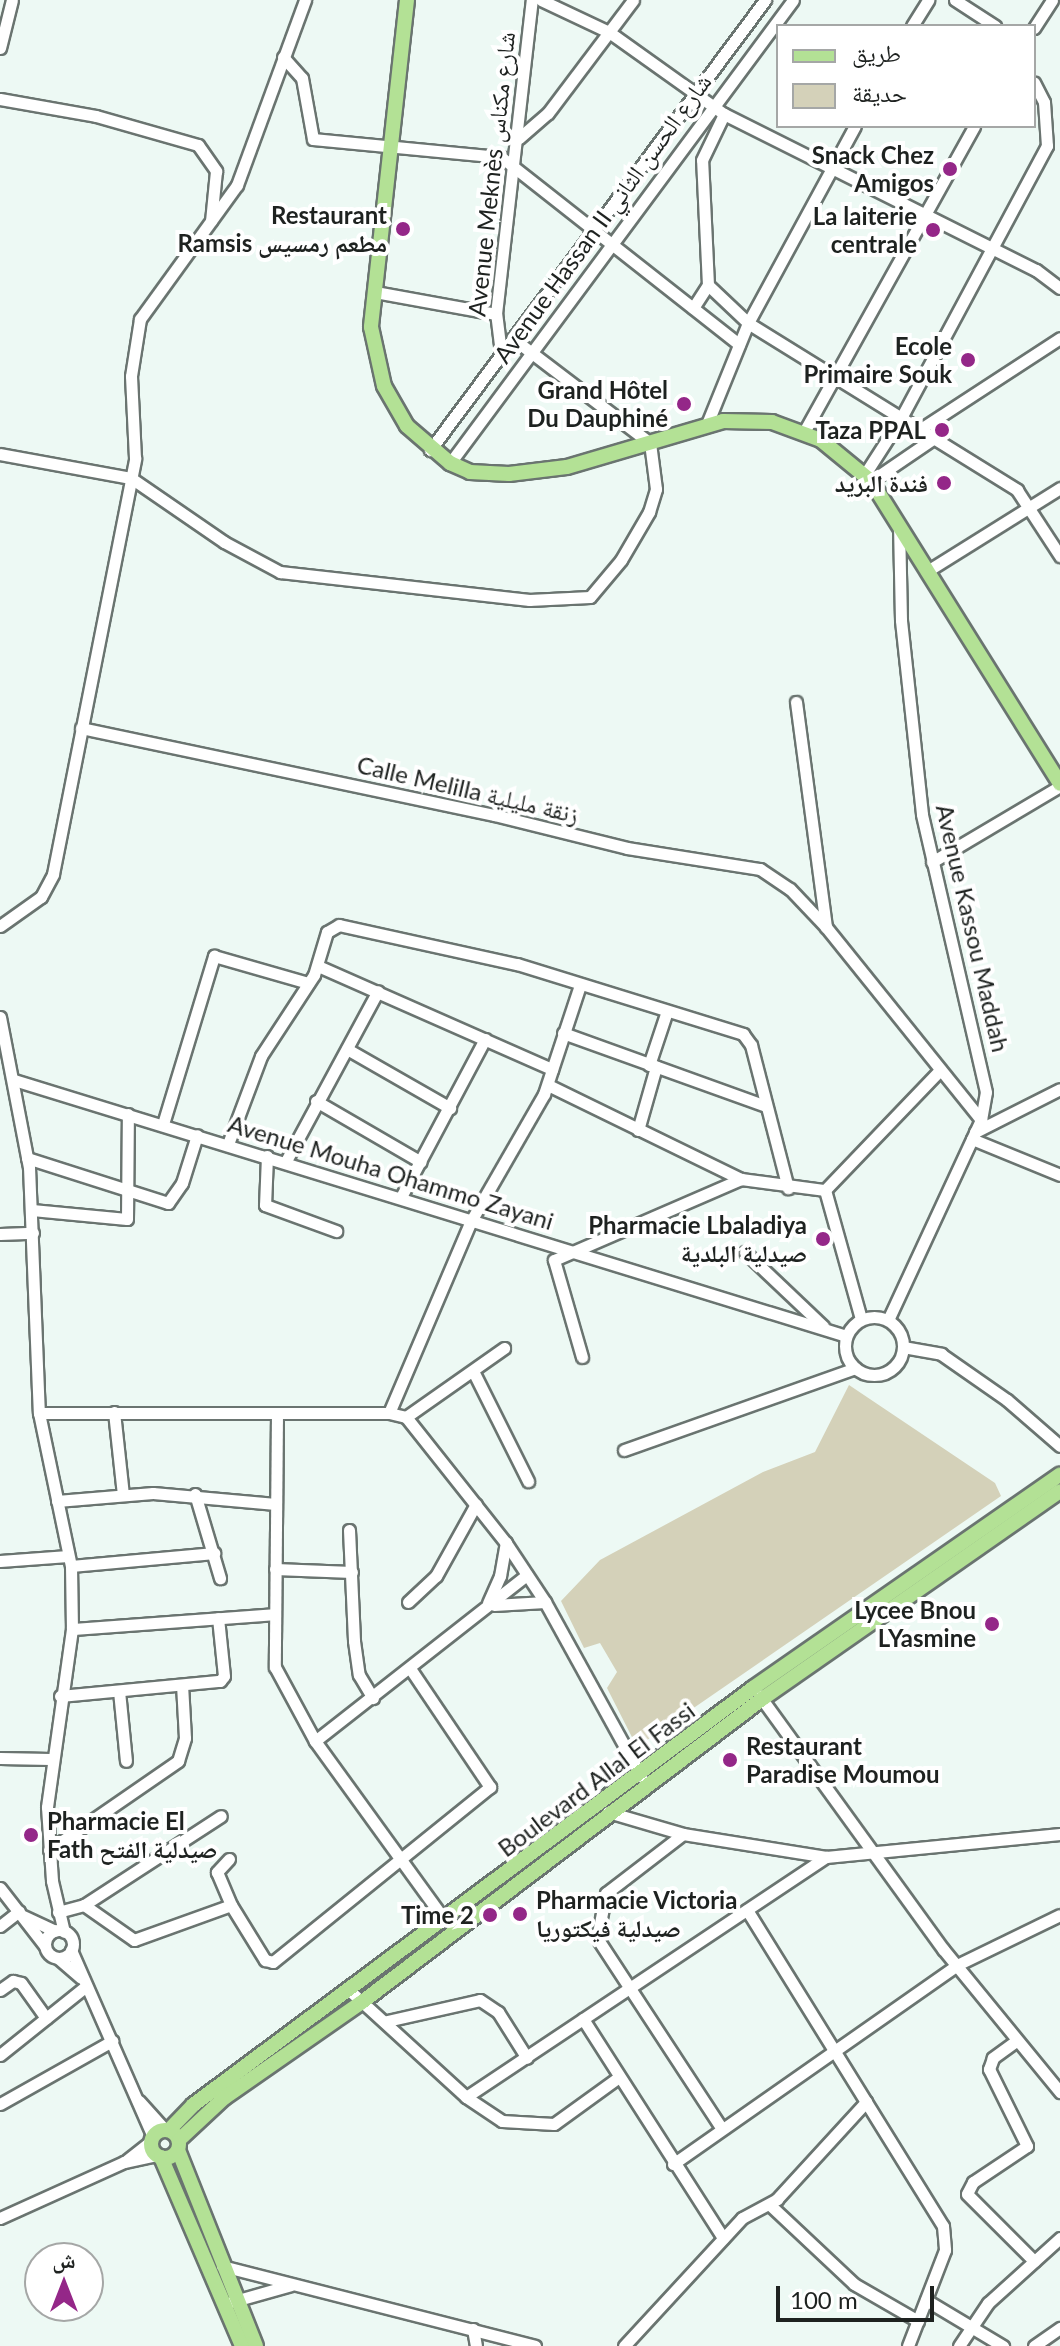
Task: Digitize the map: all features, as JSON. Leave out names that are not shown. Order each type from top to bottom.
[{"type":"main road","points":[[407,0],[375,292],[375,357],[396,410],[418,438],[430,450],[470,472],[539,472],[650,443],[707,424],[756,420],[804,432],[837,449],[868,477],[929,570],[1060,785]]},
{"type":"main road","name":"Boulevard Allal El Fassi","points":[[164,2142],[193,2105],[443,1918],[1060,1475]]},
{"type":"main road","name":"Boulevard Allal El Fassi","points":[[164,2142],[362,2002],[615,1814],[758,1694],[1058,1493]]},
{"type":"main road","points":[[164,2142],[222,2266],[242,2346]]},
{"type":"main road","points":[[164,2142],[230,2302],[256,2346]]},
{"type":"street","points":[[0,48],[12,0]]},
{"type":"street","points":[[0,926],[41,897],[53,874],[131,478],[137,432],[133,350],[140,319],[237,185],[305,0]]},
{"type":"street","name":"Avenue Meknès شارع مكناس","points":[[501,353],[496,314],[519,138],[532,0]]},
{"type":"street","points":[[541,0],[609,32],[724,114],[921,216],[1048,276],[1060,288]]},
{"type":"street","points":[[519,138],[548,113],[633,0]]},
{"type":"street","name":"Avenue Hassan II شارع الحسن الثاني","points":[[430,450],[765,0]]},
{"type":"street","name":"Avenue Hassan II شارع الحسن الثاني","points":[[450,463],[712,105],[793,0]]},
{"type":"street","points":[[913,24],[928,0]]},
{"type":"street","points":[[955,0],[992,24]]},
{"type":"street","points":[[1036,25],[1052,0]]},
{"type":"street","points":[[283,57],[305,84],[313,139],[490,153],[514,167],[610,246],[739,344]]},
{"type":"street","points":[[868,477],[1047,146],[1050,133],[1036,84]]},
{"type":"street","points":[[0,99],[187,140],[205,149],[216,171],[237,185]]},
{"type":"street","points":[[693,308],[708,285],[702,160],[724,114]]},
{"type":"street","points":[[707,424],[748,323],[854,128]]},
{"type":"street","points":[[804,432],[921,216],[973,128]]},
{"type":"street","points":[[211,224],[216,171]]},
{"type":"street","points":[[708,285],[748,323],[931,440],[1000,479],[1027,505],[1060,556]]},
{"type":"street","points":[[375,292],[496,314]]},
{"type":"street","points":[[0,454],[131,478],[224,542],[280,572],[570,602],[590,597],[603,585],[649,512],[656,489],[650,443],[512,338]]},
{"type":"street","points":[[919,430],[1060,338]]},
{"type":"street","points":[[868,477],[931,440]]},
{"type":"street","points":[[929,570],[1027,505],[1060,488]]},
{"type":"street","name":"Avenue Kassou Maddah","points":[[888,1320],[981,1120],[986,1092],[983,1064],[932,862],[906,678],[899,527]]},
{"type":"street","points":[[796,702],[826,927]]},
{"type":"street","name":"Calle Melilla زنقة مليلية","points":[[81,728],[627,848],[760,869],[790,889],[826,927],[938,1072],[981,1120]]},
{"type":"street","points":[[932,862],[1060,785]]},
{"type":"street","points":[[228,1144],[261,1056],[318,966],[327,932],[339,925],[446,946],[747,1036],[788,1188]]},
{"type":"street","points":[[163,1124],[214,956],[308,983]]},
{"type":"street","points":[[318,966],[552,1069]]},
{"type":"street","points":[[389,1413],[471,1221],[548,1085],[580,985]]},
{"type":"street","points":[[286,1161],[378,991]]},
{"type":"street","points":[[638,1130],[667,1011]]},
{"type":"street","points":[[0,1017],[27,1158],[32,1210],[39,1413],[70,1561],[72,1629],[50,1759],[49,1850],[60,1931]]},
{"type":"street","points":[[563,1033],[766,1106]]},
{"type":"street","points":[[401,1197],[485,1039]]},
{"type":"street","points":[[347,1049],[450,1108]]},
{"type":"street","points":[[548,1085],[741,1179],[788,1188],[825,1190],[938,1072]]},
{"type":"street","name":"Avenue Mouha Ohammo Zayani","points":[[14,1080],[286,1161],[846,1336]]},
{"type":"street","points":[[973,1136],[1060,1089]]},
{"type":"street","points":[[316,1101],[421,1162]]},
{"type":"street","points":[[32,1210],[125,1220],[128,1114]]},
{"type":"street","points":[[27,1158],[162,1204],[173,1201],[197,1135]]},
{"type":"street","points":[[973,1136],[1060,1175]]},
{"type":"street","points":[[267,1156],[265,1205],[336,1231]]},
{"type":"street","points":[[582,1357],[554,1260],[568,1250],[741,1179]]},
{"type":"street","points":[[825,1190],[861,1319]]},
{"type":"street","points":[[0,1234],[33,1233]]},
{"type":"street","points":[[745,1252],[827,1329]]},
{"type":"street","points":[[861,1319],[888,1320],[900,1332],[903,1347],[889,1371],[871,1375],[855,1368],[846,1353],[846,1336],[861,1319]]},
{"type":"street","points":[[903,1347],[941,1354],[1007,1400],[1060,1446]]},
{"type":"street","points":[[406,1417],[474,1373],[504,1348]]},
{"type":"street","points":[[624,1450],[855,1368]]},
{"type":"street","points":[[474,1373],[528,1481]]},
{"type":"street","points":[[114,1412],[123,1495]]},
{"type":"street","points":[[39,1413],[389,1413],[406,1417],[506,1543],[545,1602],[641,1776]]},
{"type":"street","points":[[277,1413],[275,1667],[315,1741],[443,1918]]},
{"type":"street","points":[[57,1501],[123,1495],[195,1494],[276,1504]]},
{"type":"street","points":[[195,1494],[220,1578]]},
{"type":"street","points":[[408,1602],[436,1576],[476,1504]]},
{"type":"street","points":[[349,1530],[359,1675],[373,1698]]},
{"type":"street","points":[[486,1607],[500,1576],[506,1543]]},
{"type":"street","points":[[0,1561],[70,1561],[214,1553]]},
{"type":"street","points":[[275,1569],[352,1572]]},
{"type":"street","points":[[315,1741],[411,1670],[527,1575]]},
{"type":"street","points":[[486,1607],[507,1601],[545,1602]]},
{"type":"street","points":[[72,1629],[274,1614]]},
{"type":"street","points":[[60,1696],[224,1679],[218,1618]]},
{"type":"street","points":[[229,1859],[217,1878],[268,1963],[403,1862],[490,1784],[411,1670]]},
{"type":"street","points":[[49,1850],[178,1761],[185,1738],[182,1685]]},
{"type":"street","points":[[119,1691],[126,1761]]},
{"type":"street","points":[[758,1694],[871,1852],[1016,2041],[1060,2092]]},
{"type":"street","points":[[0,1758],[50,1759]]},
{"type":"street","points":[[596,1808],[683,1834],[826,1857],[1060,1834]]},
{"type":"street","points":[[58,1912],[84,1905],[221,1816]]},
{"type":"street","points":[[683,1834],[606,1893],[601,1904],[601,1950],[722,2129]]},
{"type":"street","points":[[466,2097],[826,1857]]},
{"type":"street","points":[[0,1888],[45,1946],[83,1982]]},
{"type":"street","points":[[84,1905],[134,1940],[231,1905]]},
{"type":"street","points":[[747,1910],[946,2234],[908,2346]]},
{"type":"street","points":[[0,1926],[21,1913]]},
{"type":"street","points":[[0,2218],[164,2142],[139,2101],[83,1982],[71,1950],[73,1942],[60,1931],[21,1913]]},
{"type":"street","points":[[673,2164],[957,1965],[1060,1915]]},
{"type":"street","points":[[45,1946],[60,1931]]},
{"type":"street","points":[[58,1958],[71,1950]]},
{"type":"street","points":[[0,1990],[13,1981],[21,1983],[46,2018]]},
{"type":"street","points":[[0,2055],[46,2018],[83,1982]]},
{"type":"street","points":[[349,1990],[387,2021],[466,2097],[502,2121],[548,2126],[619,2077]]},
{"type":"street","points":[[387,2021],[480,2000],[498,2012],[527,2058]]},
{"type":"street","points":[[583,2019],[723,2238]]},
{"type":"street","points":[[0,2104],[112,2041]]},
{"type":"street","points":[[1016,2041],[993,2058],[989,2069],[1027,2146],[971,2184],[967,2194],[1034,2261]]},
{"type":"street","points":[[624,2346],[723,2238],[747,2214],[770,2205],[866,2102]]},
{"type":"street","points":[[770,2205],[854,2284],[918,2321]]},
{"type":"street","points":[[959,2346],[972,2323],[1034,2261],[1058,2244]]},
{"type":"street","points":[[222,2266],[535,2346]]},
{"type":"street","points":[[230,2302],[292,2285]]},
{"type":"street","points":[[926,2300],[972,2323],[1003,2346]]},
{"type":"street","points":[[1034,2346],[1060,2328]]},
{"type":"street","points":[[473,2329],[476,2346]]},
{"type":"green space","points":[[849,1385],[995,1483],[1001,1496],[637,1747],[607,1688],[617,1672],[600,1643],[584,1648],[561,1601],[600,1560],[763,1472],[815,1452]]},
{"type":"place","name":"Snack Chez Amigos","points":[[950,169]]},
{"type":"place","name":"Restaurant Ramsis مطعم رمسيس","points":[[403,229]]},
{"type":"place","name":"La laiterie centrale","points":[[933,230]]},
{"type":"place","name":"Ecole Primaire Souk","points":[[968,360]]},
{"type":"place","name":"Grand Hôtel Du Dauphiné","points":[[684,404]]},
{"type":"place","name":"Taza PPAL","points":[[942,430]]},
{"type":"place","name":"فندة البريد","points":[[944,483]]},
{"type":"place","name":"Pharmacie Lbaladiya صيدلية البلدية","points":[[823,1239]]},
{"type":"place","name":"Lycee Bnou LYasmine","points":[[992,1624]]},
{"type":"place","name":"Restaurant Paradise Moumou","points":[[730,1760]]},
{"type":"place","name":"Pharmacie El Fath صيدلية الفتح","points":[[31,1835]]},
{"type":"place","name":"Pharmacie Victoria صيدلية فيكتوريا","points":[[520,1914]]},
{"type":"place","name":"Time 2","points":[[490,1915]]}]
